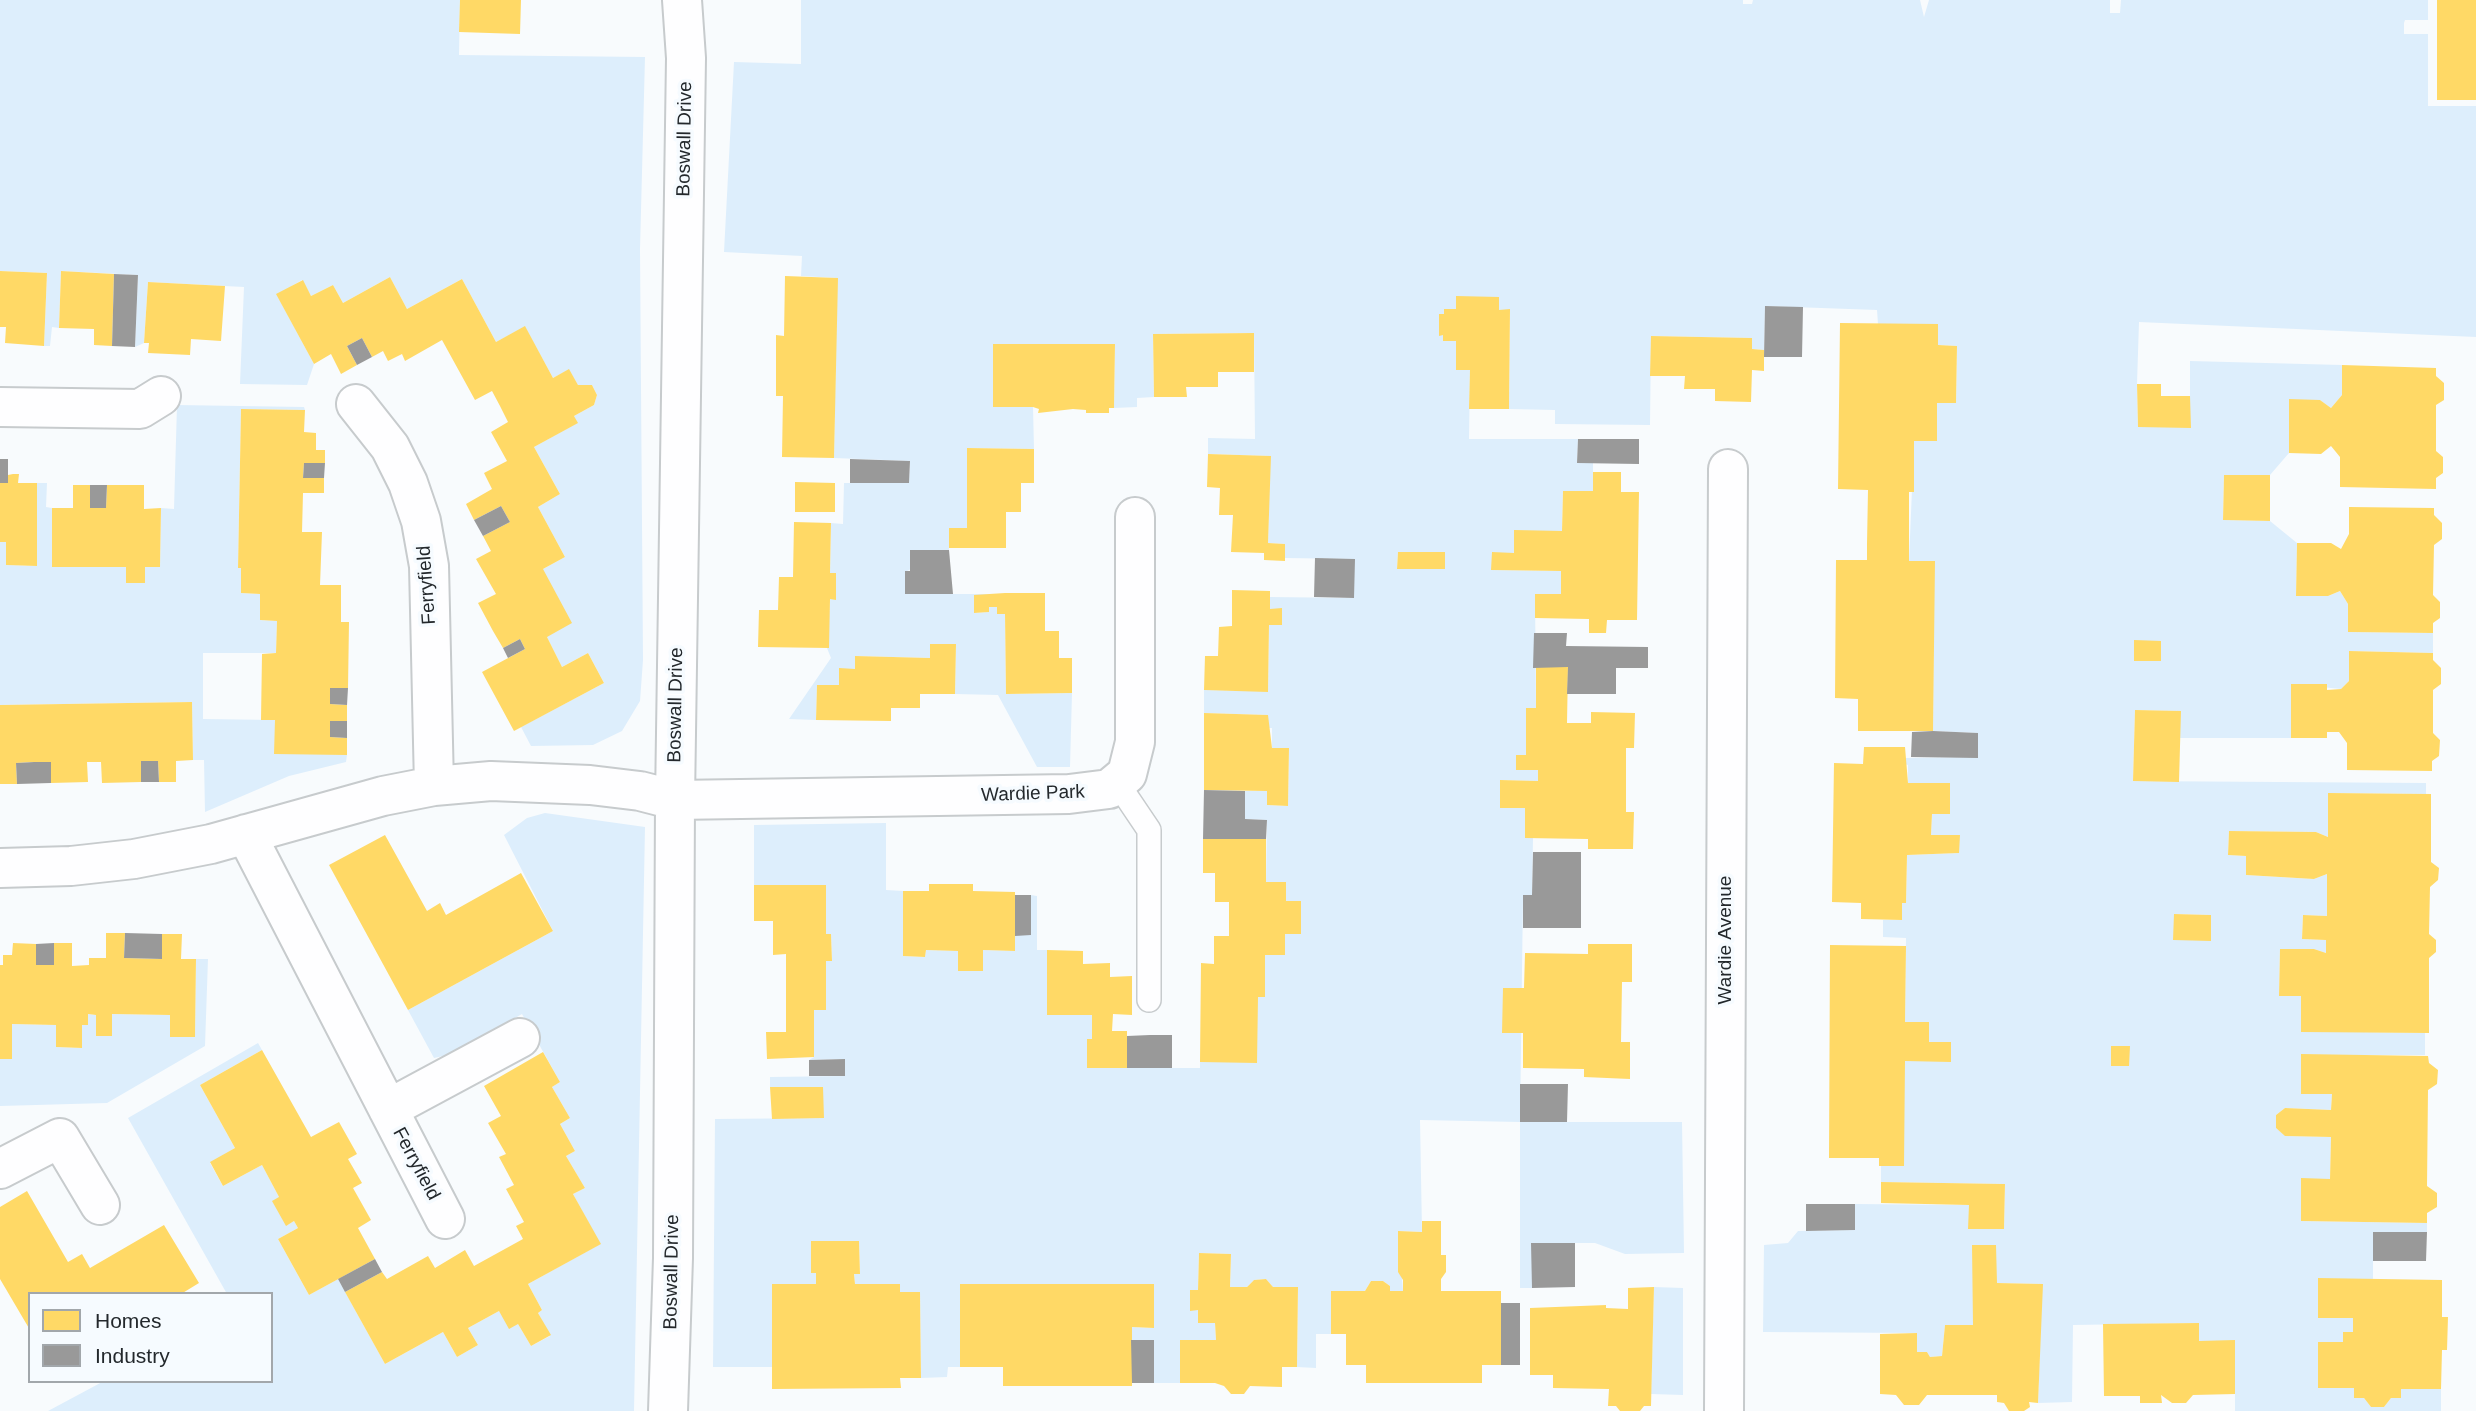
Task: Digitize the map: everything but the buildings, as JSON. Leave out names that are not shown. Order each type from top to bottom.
[{"type":"street","name":"Boswall Drive","points":[[668,1411],[673,1258],[675,800],[686,58],[682,0]]},
{"type":"street","points":[[0,407],[140,408],[161,396]]},
{"type":"street","name":"Ferryfield","points":[[356,404],[390,447],[408,483],[421,521],[429,566],[434,786]]},
{"type":"street","name":"Wardie Avenue","points":[[1724,1411],[1728,469]]},
{"type":"street","points":[[1118,784],[1127,774],[1135,742],[1135,517]]},
{"type":"street","points":[[0,867],[71,866],[134,859],[246,834],[383,796],[434,786],[491,781],[590,785],[640,791],[675,800]]},
{"type":"street","name":"Wardie Park","points":[[675,800],[1069,794],[1093,792],[1118,784]]},
{"type":"street","name":"Ferryfield","points":[[246,834],[445,1219]]},
{"type":"street","name":"Ferryfield","points":[[388,1109],[520,1038]]},
{"type":"street","points":[[0,1169],[61,1138],[100,1205]]},
{"type":"lane","points":[[1118,784],[1149,830],[1149,1000]]},
{"type":"shaded area","points":[[0,0],[460,0],[459,55],[645,57],[640,249],[643,660],[640,701],[622,731],[593,745],[531,746],[521,727],[604,683],[588,653],[562,667],[547,637],[543,569],[565,557],[538,507],[560,494],[534,447],[577,423],[574,416],[594,405],[597,395],[592,385],[578,385],[569,370],[553,378],[525,327],[496,342],[462,279],[407,309],[390,277],[343,303],[333,285],[311,296],[302,280],[277,295],[314,364],[307,385],[240,384],[244,287],[148,282],[144,343],[135,347],[138,275],[61,271],[59,328],[52,327],[50,346],[44,346],[47,273],[0,271]]},
{"type":"shaded area","points":[[801,0],[1743,0],[1743,4],[1752,4],[1753,0],[1920,0],[1924,17],[1929,0],[2110,0],[2110,13],[2120,13],[2121,0],[2428,0],[2428,20],[2405,20],[2404,34],[2428,34],[2428,106],[2476,106],[2476,337],[2139,322],[2137,384],[2138,427],[2190,427],[2190,361],[2342,365],[2342,395],[2331,408],[2320,400],[2289,400],[2289,453],[2270,475],[2224,475],[2223,520],[2270,521],[2297,543],[2296,595],[2328,596],[2340,591],[2348,604],[2348,632],[2433,633],[2433,653],[2349,651],[2349,681],[2341,689],[2291,684],[2291,738],[2180,738],[2180,711],[2135,710],[2133,781],[2426,783],[2426,794],[2328,793],[2328,837],[2316,832],[2229,831],[2228,855],[2246,856],[2246,875],[2314,879],[2327,874],[2327,916],[2303,915],[2302,939],[2326,940],[2326,953],[2314,949],[2280,949],[2279,995],[2301,996],[2301,1031],[2425,1033],[2425,1055],[2302,1055],[2301,1094],[2332,1094],[2331,1110],[2285,1108],[2276,1115],[2276,1128],[2286,1136],[2331,1137],[2330,1179],[2301,1179],[2301,1221],[2427,1223],[2427,1232],[2373,1232],[2373,1279],[2318,1279],[2318,1318],[2353,1318],[2353,1332],[2343,1332],[2343,1342],[2318,1342],[2318,1388],[2354,1388],[2354,1398],[2364,1398],[2371,1407],[2384,1407],[2391,1398],[2401,1398],[2401,1389],[2441,1389],[2441,1411],[2235,1411],[2235,1341],[2199,1341],[2198,1323],[2073,1325],[2072,1402],[2038,1403],[2042,1284],[1997,1283],[1973,1296],[1973,1325],[1945,1325],[1942,1356],[1930,1357],[1927,1352],[1917,1352],[1916,1333],[1763,1332],[1764,1245],[1788,1243],[1798,1231],[1855,1230],[1855,1204],[1969,1205],[1969,1228],[2004,1229],[2005,1184],[1881,1182],[1881,1166],[1905,1061],[1951,1061],[1951,1042],[1929,1042],[1929,1022],[1905,1022],[1906,938],[1883,937],[1883,920],[1902,920],[1902,903],[1906,902],[1907,855],[1959,853],[1959,835],[1931,835],[1932,814],[1950,813],[1950,784],[1908,783],[1908,765],[1904,764],[1905,758],[1978,757],[1977,733],[1933,731],[1934,561],[1909,561],[1914,441],[1937,441],[1937,403],[1956,403],[1957,346],[1938,345],[1878,324],[1877,310],[1765,306],[1764,350],[1752,349],[1751,338],[1651,336],[1650,425],[1555,424],[1555,410],[1509,409],[1510,310],[1499,310],[1499,297],[1456,309],[1444,309],[1444,314],[1439,314],[1439,335],[1443,335],[1444,341],[1456,341],[1470,370],[1469,439],[1578,439],[1577,463],[1593,463],[1593,491],[1563,491],[1562,531],[1514,531],[1514,553],[1492,553],[1492,570],[1561,571],[1561,594],[1535,594],[1536,708],[1526,708],[1526,755],[1516,755],[1516,770],[1538,770],[1538,781],[1500,780],[1525,808],[1525,838],[1533,838],[1532,895],[1523,896],[1520,1122],[1420,1120],[1422,1232],[1398,1231],[1403,1291],[1390,1291],[1390,1286],[1383,1281],[1371,1281],[1365,1291],[1331,1291],[1331,1334],[1316,1334],[1316,1368],[1297,1367],[1298,1288],[1273,1287],[1266,1279],[1254,1280],[1247,1287],[1230,1287],[1231,1254],[1199,1253],[1198,1290],[1190,1290],[1190,1310],[1198,1310],[1215,1323],[1216,1340],[1180,1340],[1180,1383],[1154,1383],[1154,1340],[1131,1340],[1132,1327],[1154,1328],[1153,1284],[961,1285],[960,1367],[948,1367],[947,1377],[921,1378],[920,1292],[900,1292],[899,1284],[855,1284],[854,1274],[860,1274],[859,1241],[811,1241],[811,1273],[816,1273],[816,1284],[772,1284],[772,1367],[713,1367],[715,1119],[823,1118],[823,1087],[770,1087],[770,1077],[845,1076],[844,1059],[809,1060],[814,1057],[814,1010],[826,1010],[826,961],[832,960],[831,935],[826,934],[826,886],[754,885],[754,825],[886,823],[886,890],[903,891],[903,956],[925,957],[926,950],[958,951],[958,971],[983,971],[983,950],[1014,951],[1015,936],[1031,895],[1037,896],[1037,950],[1047,950],[1047,1014],[1092,1015],[1092,1039],[1087,1039],[1088,1068],[1200,1068],[1200,1062],[1258,997],[1265,997],[1265,955],[1285,955],[1285,934],[1301,934],[1301,901],[1286,901],[1266,882],[1267,820],[1245,819],[1245,791],[1267,791],[1267,805],[1288,806],[1289,748],[1272,748],[1272,728],[1268,728],[1268,715],[1204,713],[1204,690],[1268,691],[1269,625],[1281,625],[1282,609],[1270,609],[1270,597],[1354,598],[1354,559],[1285,558],[1285,544],[1268,543],[1270,456],[1208,454],[1208,438],[1255,439],[1254,333],[1153,334],[1154,397],[1137,398],[1137,407],[1114,408],[1115,344],[993,344],[993,407],[1033,407],[1034,449],[968,448],[967,528],[949,528],[949,550],[905,572],[905,594],[989,594],[975,613],[988,612],[989,607],[997,607],[997,614],[1005,614],[1006,694],[1072,693],[1070,767],[1037,767],[998,695],[955,694],[956,645],[930,658],[855,656],[855,669],[839,669],[839,685],[817,685],[816,720],[789,719],[831,658],[827,648],[830,599],[836,599],[836,574],[830,573],[831,523],[843,524],[844,483],[909,483],[910,461],[834,458],[837,278],[801,276],[802,256],[724,252],[734,62],[801,64]],"holes":[[[1398,552],[1445,552],[1445,568],[1397,568]],[[2135,641],[2161,641],[2161,661],[2134,661]],[[2174,914],[2211,915],[2211,940],[2174,940]]]},
{"type":"shaded area","points":[[177,405],[304,407],[305,410],[241,409],[238,567],[241,568],[241,593],[260,594],[260,620],[277,621],[276,653],[203,653],[203,719],[275,720],[347,755],[346,762],[289,776],[205,812],[204,760],[193,760],[192,702],[0,705],[0,542],[6,542],[6,565],[37,566],[37,483],[47,483],[46,507],[52,508],[52,567],[126,567],[126,583],[144,583],[145,567],[160,567],[161,508],[174,509]]},
{"type":"shaded area","points":[[545,813],[645,827],[634,1411],[48,1411],[100,1383],[273,1383],[273,1292],[226,1292],[128,1118],[258,1043],[262,1050],[200,1085],[235,1148],[210,1163],[223,1186],[262,1165],[279,1197],[287,1225],[294,1221],[298,1228],[278,1239],[309,1295],[338,1279],[385,1364],[443,1332],[457,1357],[478,1345],[468,1328],[499,1311],[518,1324],[531,1346],[550,1336],[538,1313],[542,1310],[528,1284],[600,1244],[573,1194],[585,1188],[566,1156],[575,1151],[560,1124],[570,1118],[552,1087],[560,1082],[522,1014],[452,1054],[434,1058],[408,1010],[553,931],[504,835],[527,818]]},
{"type":"shaded area","points":[[196,959],[208,959],[205,1046],[107,1103],[0,1106],[0,1059],[12,1059],[12,1024],[56,1025],[56,1047],[82,1048],[82,1025],[88,1025],[88,1014],[96,1015],[96,1036],[112,1036],[112,1014],[170,1015],[170,1037],[195,1037]]},
{"type":"shaded area","points":[[1520,1122],[1682,1122],[1684,1253],[1625,1254],[1595,1243],[1532,1243],[1532,1288],[1520,1288]]},
{"type":"shaded area","points":[[1654,1287],[1683,1288],[1683,1395],[1651,1394]]}]
